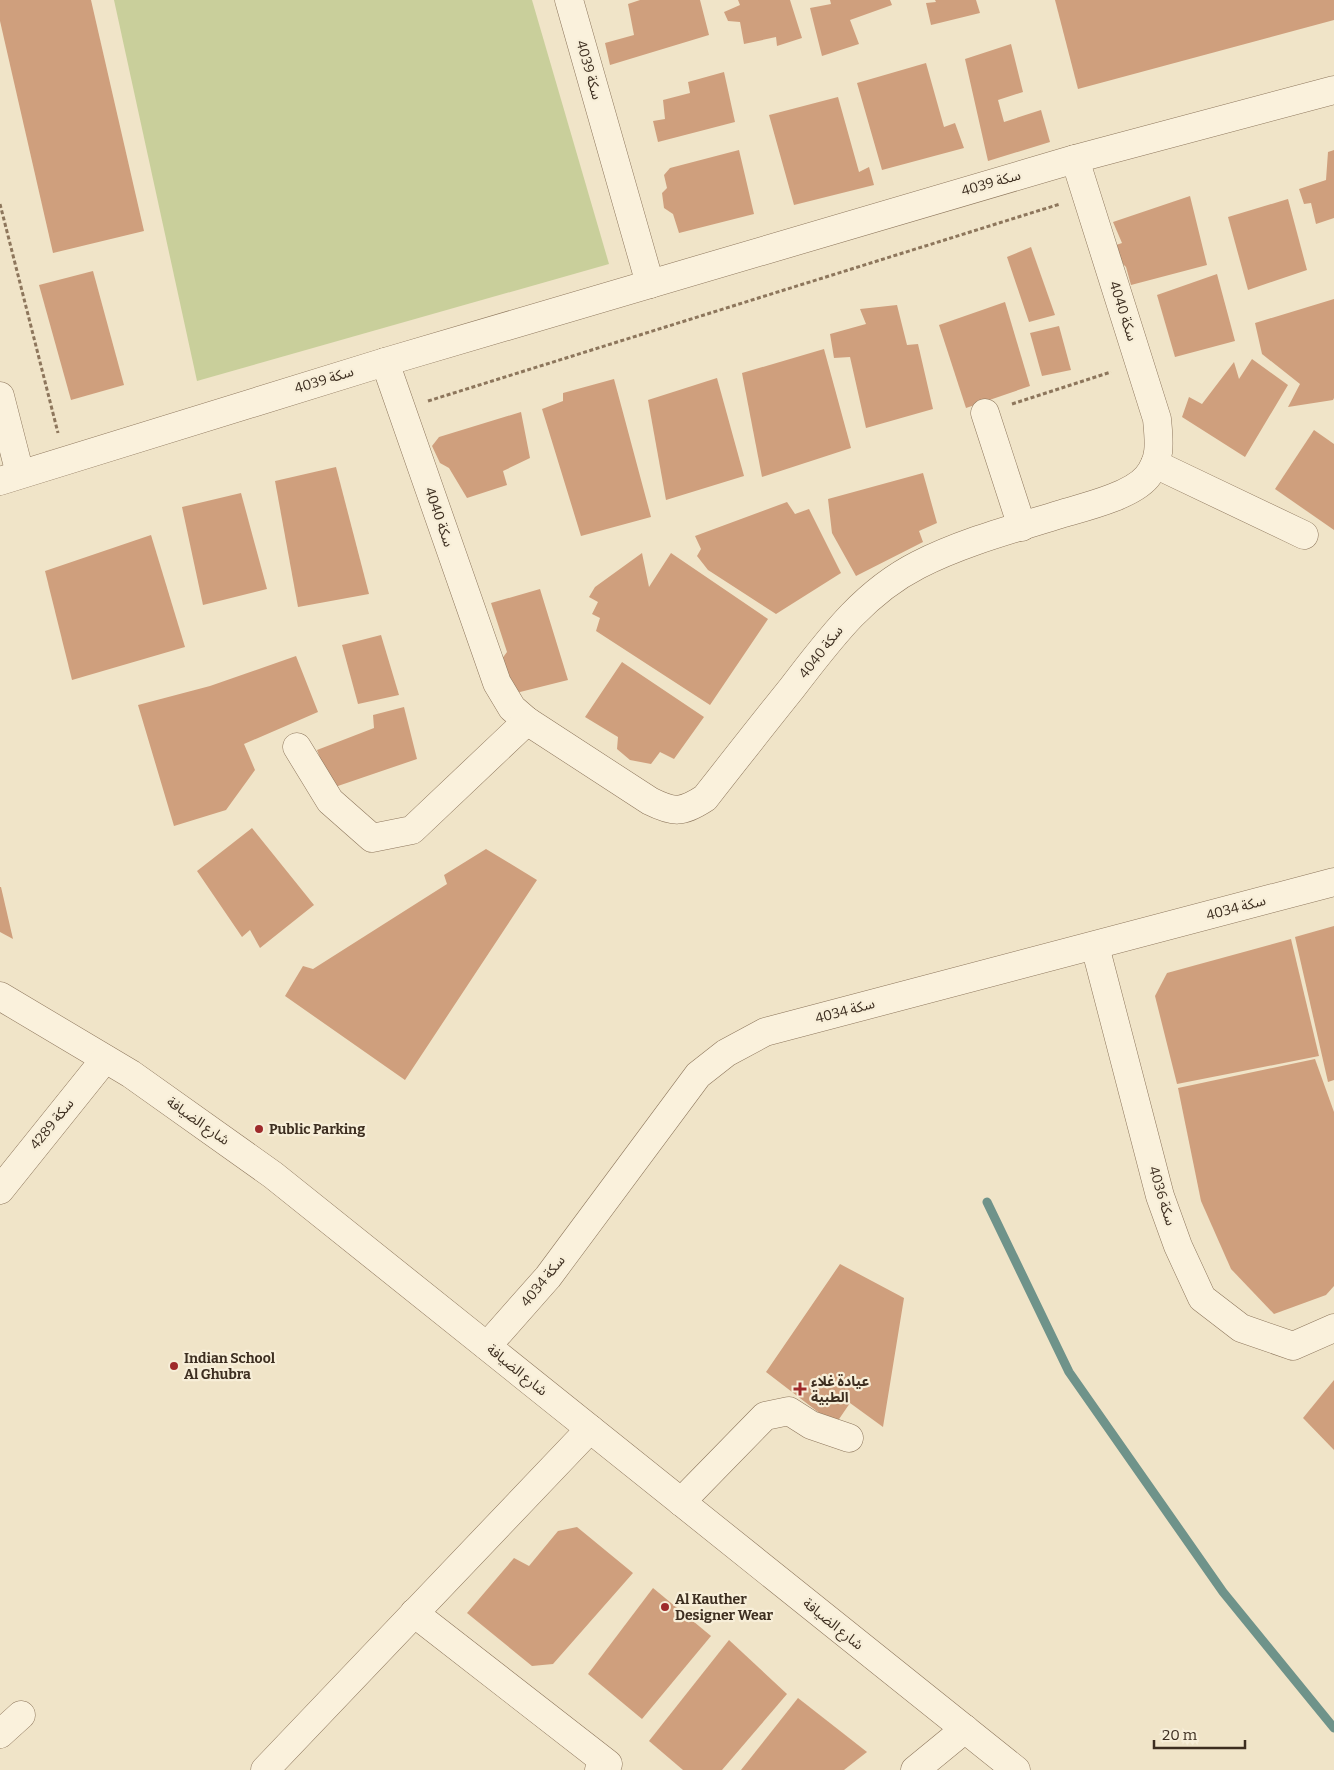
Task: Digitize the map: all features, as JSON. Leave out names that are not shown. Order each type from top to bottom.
[{"type":"street","name":"سكة 4039","points":[[568,0],[650,284]]},
{"type":"street","name":"سكة 4039","points":[[10,478],[385,362],[1075,159],[1334,90]]},
{"type":"street","name":"سكة 4040","points":[[385,362],[497,684],[512,708],[527,722],[650,801],[667,809],[687,810],[705,798],[847,618],[879,589],[918,565],[959,547],[1100,502],[1136,486],[1146,478],[1155,464],[1160,447],[1157,419],[1075,159]]},
{"type":"street","points":[[0,396],[10,478]]},
{"type":"street","points":[[985,413],[1022,527]]},
{"type":"street","points":[[1155,464],[1304,535]]},
{"type":"street","points":[[296,747],[330,801],[372,838],[412,830],[527,722]]},
{"type":"street","name":"سكة 4034","points":[[487,1346],[548,1277],[698,1075],[726,1053],[765,1032],[1334,882]]},
{"type":"street","name":"سكة 4036","points":[[1096,946],[1160,1196],[1178,1246],[1202,1298],[1242,1328],[1293,1346],[1334,1328]]},
{"type":"street","name":"شارع الضيافة","points":[[0,996],[131,1074],[273,1175],[1016,1770]]},
{"type":"street","name":"سكة 4289","points":[[0,1190],[105,1059]]},
{"type":"street","points":[[681,1502],[765,1416],[789,1411],[811,1425],[849,1438]]},
{"type":"street","points":[[265,1770],[590,1429]]},
{"type":"street","points":[[414,1613],[608,1764],[599,1770]]},
{"type":"street","points":[[0,1734],[21,1716]]},
{"type":"street","points":[[915,1770],[965,1729]]},
{"type":"path","points":[[402,409],[1086,196]]},
{"type":"path","points":[[0,204],[65,460]]},
{"type":"path","points":[[985,413],[1139,363]]},
{"type":"green space","points":[[114,0],[532,0],[609,264],[197,381]]},
{"type":"building","points":[[0,0],[91,0],[144,231],[53,253],[0,21]]},
{"type":"building","points":[[640,0],[700,0],[709,35],[610,65],[605,43],[634,35],[628,4]]},
{"type":"building","points":[[738,0],[790,0],[802,38],[777,46],[776,37],[744,44],[740,22],[728,21],[724,12],[740,5]]},
{"type":"building","points":[[830,0],[890,0],[892,5],[850,20],[859,44],[822,56],[810,8],[831,4]]},
{"type":"building","points":[[935,0],[976,0],[980,13],[931,25],[926,3],[936,2]]},
{"type":"building","points":[[1055,0],[1334,0],[1334,20],[1078,89]]},
{"type":"building","points":[[1011,44],[1023,92],[998,100],[1004,122],[1041,110],[1050,142],[988,161],[965,59]]},
{"type":"building","points":[[926,63],[944,127],[955,123],[964,148],[882,170],[857,83]]},
{"type":"building","points":[[724,72],[735,122],[658,142],[653,121],[665,119],[663,100],[690,93],[688,82]]},
{"type":"building","points":[[838,97],[859,172],[869,167],[874,185],[794,205],[769,115]]},
{"type":"building","points":[[739,150],[754,214],[679,233],[673,214],[664,208],[662,193],[667,188],[664,175],[670,168]]},
{"type":"building","points":[[1334,150],[1334,218],[1316,224],[1311,203],[1304,204],[1299,189],[1326,180],[1328,152]]},
{"type":"building","points":[[1190,196],[1207,265],[1131,285],[1126,267],[1116,257],[1113,246],[1122,243],[1113,222]]},
{"type":"building","points":[[1288,199],[1307,270],[1248,290],[1228,217]]},
{"type":"building","points":[[1031,247],[1055,315],[1029,322],[1007,257]]},
{"type":"building","points":[[93,271],[124,385],[71,400],[39,285]]},
{"type":"building","points":[[1217,274],[1235,341],[1175,357],[1157,295]]},
{"type":"building","points":[[1334,299],[1334,398],[1333,400],[1288,407],[1300,384],[1262,354],[1255,323]]},
{"type":"building","points":[[1005,302],[1030,386],[966,408],[939,325]]},
{"type":"building","points":[[897,305],[907,345],[918,344],[933,409],[866,428],[850,357],[834,358],[830,334],[866,324],[860,309]]},
{"type":"building","points":[[1059,326],[1071,370],[1042,376],[1030,333]]},
{"type":"building","points":[[824,349],[851,448],[762,477],[742,373]]},
{"type":"building","points":[[1252,359],[1288,385],[1245,457],[1182,417],[1189,397],[1202,404],[1234,362],[1239,379]]},
{"type":"building","points":[[717,378],[744,476],[666,500],[648,400]]},
{"type":"building","points":[[614,379],[651,517],[581,536],[542,409],[563,401],[563,393]]},
{"type":"building","points":[[521,412],[530,458],[503,471],[507,485],[467,498],[449,468],[440,463],[432,446],[439,437]]},
{"type":"building","points":[[1314,430],[1334,444],[1334,530],[1275,489]]},
{"type":"building","points":[[336,467],[369,594],[298,607],[275,481]]},
{"type":"building","points":[[923,473],[937,523],[919,531],[923,542],[856,576],[832,533],[828,499]]},
{"type":"building","points":[[241,493],[267,589],[203,605],[182,507]]},
{"type":"building","points":[[787,502],[795,514],[809,509],[841,573],[776,614],[708,570],[697,556],[701,549],[695,536]]},
{"type":"building","points":[[151,535],[185,647],[72,680],[45,571]]},
{"type":"building","points":[[642,553],[649,587],[671,553],[768,619],[710,705],[596,631],[600,618],[592,614],[598,602],[589,597],[595,587]]},
{"type":"building","points":[[540,589],[568,680],[512,694],[498,664],[507,652],[491,603]]},
{"type":"building","points":[[381,635],[399,695],[358,704],[342,645]]},
{"type":"building","points":[[296,656],[318,712],[244,744],[255,770],[226,810],[174,826],[138,705],[210,686]]},
{"type":"building","points":[[622,662],[704,717],[674,759],[660,752],[651,764],[630,760],[617,749],[618,737],[585,717]]},
{"type":"building","points":[[404,707],[417,759],[332,788],[317,750],[374,728],[373,715]]},
{"type":"building","points":[[252,828],[314,905],[260,948],[250,930],[242,937],[197,871]]},
{"type":"building","points":[[486,849],[537,880],[405,1080],[285,996],[303,966],[313,969],[447,884],[444,875]]},
{"type":"building","points":[[1,887],[13,939],[0,932]]},
{"type":"building","points":[[1334,926],[1334,1080],[1328,1082],[1295,937]]},
{"type":"building","points":[[1291,939],[1319,1056],[1177,1084],[1155,996],[1167,973]]},
{"type":"building","points":[[1315,1059],[1334,1112],[1334,1286],[1326,1295],[1274,1314],[1231,1269],[1201,1201],[1178,1088]]},
{"type":"building","points":[[840,1264],[904,1298],[883,1427],[850,1403],[835,1425],[766,1372]]},
{"type":"building","points":[[1334,1380],[1334,1450],[1303,1418]]},
{"type":"building","points":[[577,1527],[633,1573],[553,1664],[532,1666],[467,1613],[514,1558],[529,1566],[558,1531]]},
{"type":"building","points":[[653,1588],[711,1636],[642,1719],[588,1674]]},
{"type":"building","points":[[729,1640],[787,1694],[722,1770],[683,1770],[649,1741]]},
{"type":"building","points":[[798,1698],[867,1752],[844,1770],[741,1770]]},
{"type":"waterway","points":[[987,1202],[1069,1372],[1223,1592],[1334,1728]]},
{"type":"place","name":"Public Parking","points":[[259,1129]]},
{"type":"place","name":"Indian School Al Ghubra","points":[[174,1366]]},
{"type":"place","name":"عيادة غلاء الطبية","points":[[800,1389]]},
{"type":"place","name":"Al Kauther Designer Wear","points":[[665,1607]]}]
